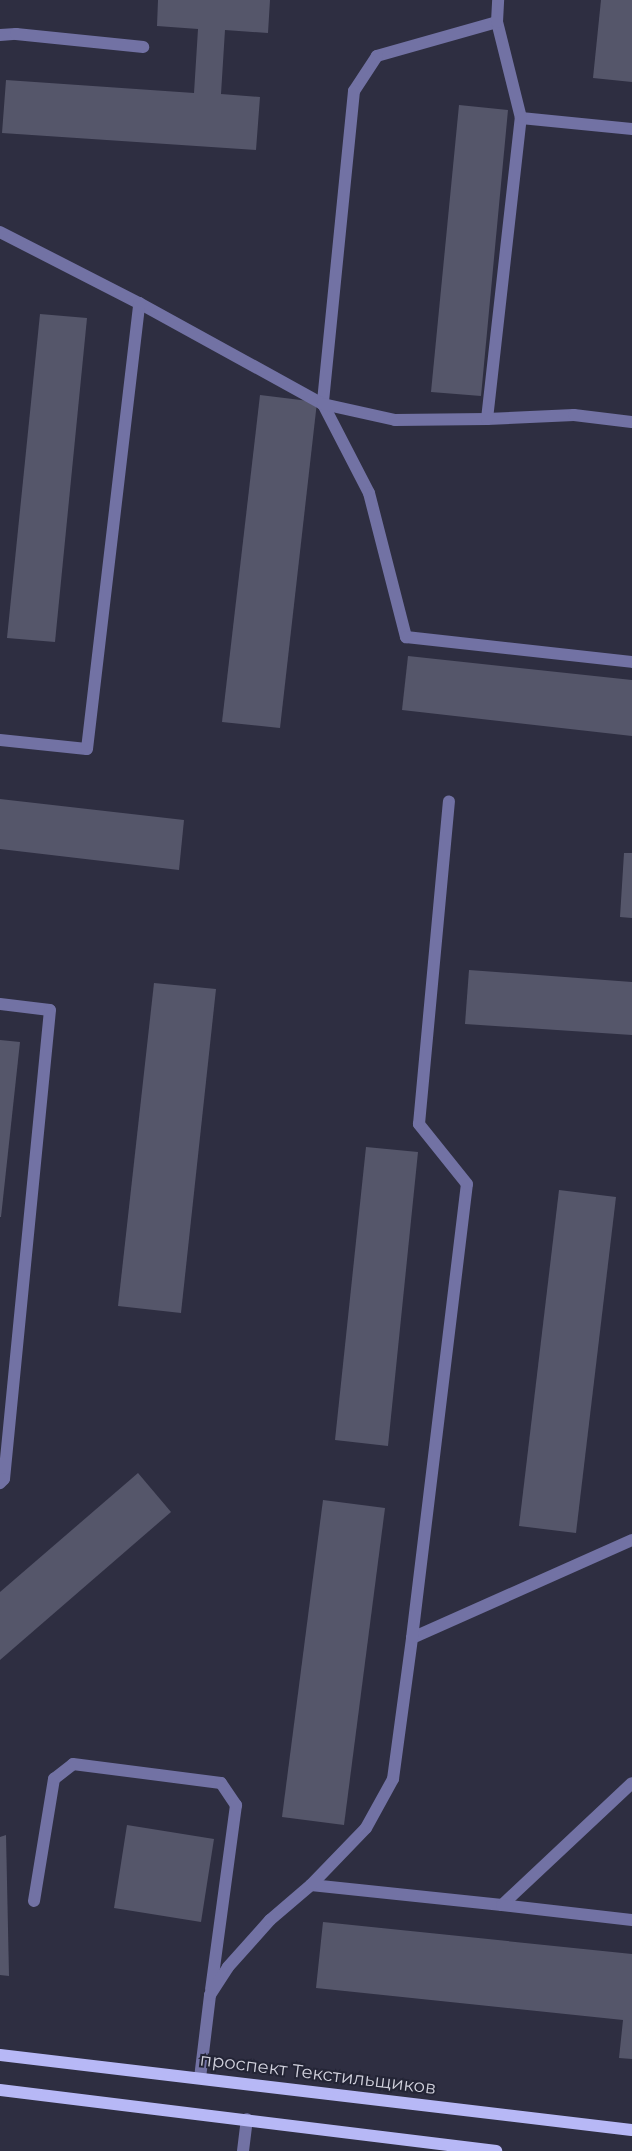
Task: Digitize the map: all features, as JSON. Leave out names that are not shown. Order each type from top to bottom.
[{"type":"main road","name":"проспект Текстильщиков","points":[[0,2054],[632,2130]]},
{"type":"main road","points":[[0,2090],[496,2151]]},
{"type":"lane","points":[[487,419],[521,118],[497,22],[498,0]]},
{"type":"lane","points":[[497,22],[377,56],[354,91],[323,404],[369,492],[406,637],[632,662]]},
{"type":"lane","points":[[0,35],[16,34],[143,47]]},
{"type":"lane","points":[[521,118],[632,129]]},
{"type":"lane","points":[[0,232],[139,303],[323,404],[395,420],[487,419],[574,415],[632,422]]},
{"type":"lane","points":[[0,740],[87,749],[139,303]]},
{"type":"lane","points":[[210,1995],[228,1967],[270,1920],[311,1884],[366,1828],[393,1778],[468,1184],[419,1124],[449,801]]},
{"type":"lane","points":[[0,1004],[50,1010],[4,1480],[0,1483]]},
{"type":"lane","points":[[412,1638],[632,1540]]},
{"type":"lane","points":[[34,1901],[54,1779],[73,1764],[221,1783],[236,1805],[200,2078]]},
{"type":"lane","points":[[502,1905],[632,1783]]},
{"type":"lane","points":[[311,1884],[632,1920]]},
{"type":"lane","points":[[243,2151],[247,2119]]},
{"type":"building","points":[[158,0],[270,0],[268,33],[225,30],[221,94],[260,97],[256,150],[2,133],[6,80],[194,93],[198,29],[157,26]]},
{"type":"building","points":[[601,0],[632,0],[632,82],[593,78]]},
{"type":"building","points":[[459,105],[508,110],[481,396],[431,392]]},
{"type":"building","points":[[40,314],[87,318],[55,642],[7,638]]},
{"type":"building","points":[[260,395],[317,402],[280,728],[222,722]]},
{"type":"building","points":[[408,656],[632,680],[632,736],[402,710]]},
{"type":"building","points":[[0,799],[184,820],[179,870],[0,849]]},
{"type":"building","points":[[624,853],[632,853],[632,918],[620,917]]},
{"type":"building","points":[[469,970],[632,982],[632,1035],[465,1024]]},
{"type":"building","points":[[154,983],[216,989],[181,1313],[118,1306]]},
{"type":"building","points":[[0,1040],[20,1042],[1,1217],[0,1217]]},
{"type":"building","points":[[366,1147],[418,1152],[388,1446],[335,1440]]},
{"type":"building","points":[[559,1190],[616,1197],[576,1533],[519,1526]]},
{"type":"building","points":[[138,1473],[171,1512],[0,1660],[0,1592]]},
{"type":"building","points":[[323,1500],[385,1508],[344,1825],[282,1817]]},
{"type":"building","points":[[127,1825],[214,1839],[201,1922],[114,1908]]},
{"type":"building","points":[[6,1835],[9,1976],[0,1975],[0,1837]]},
{"type":"building","points":[[323,1922],[632,1954],[632,2059],[619,2058],[623,2020],[316,1988]]}]
